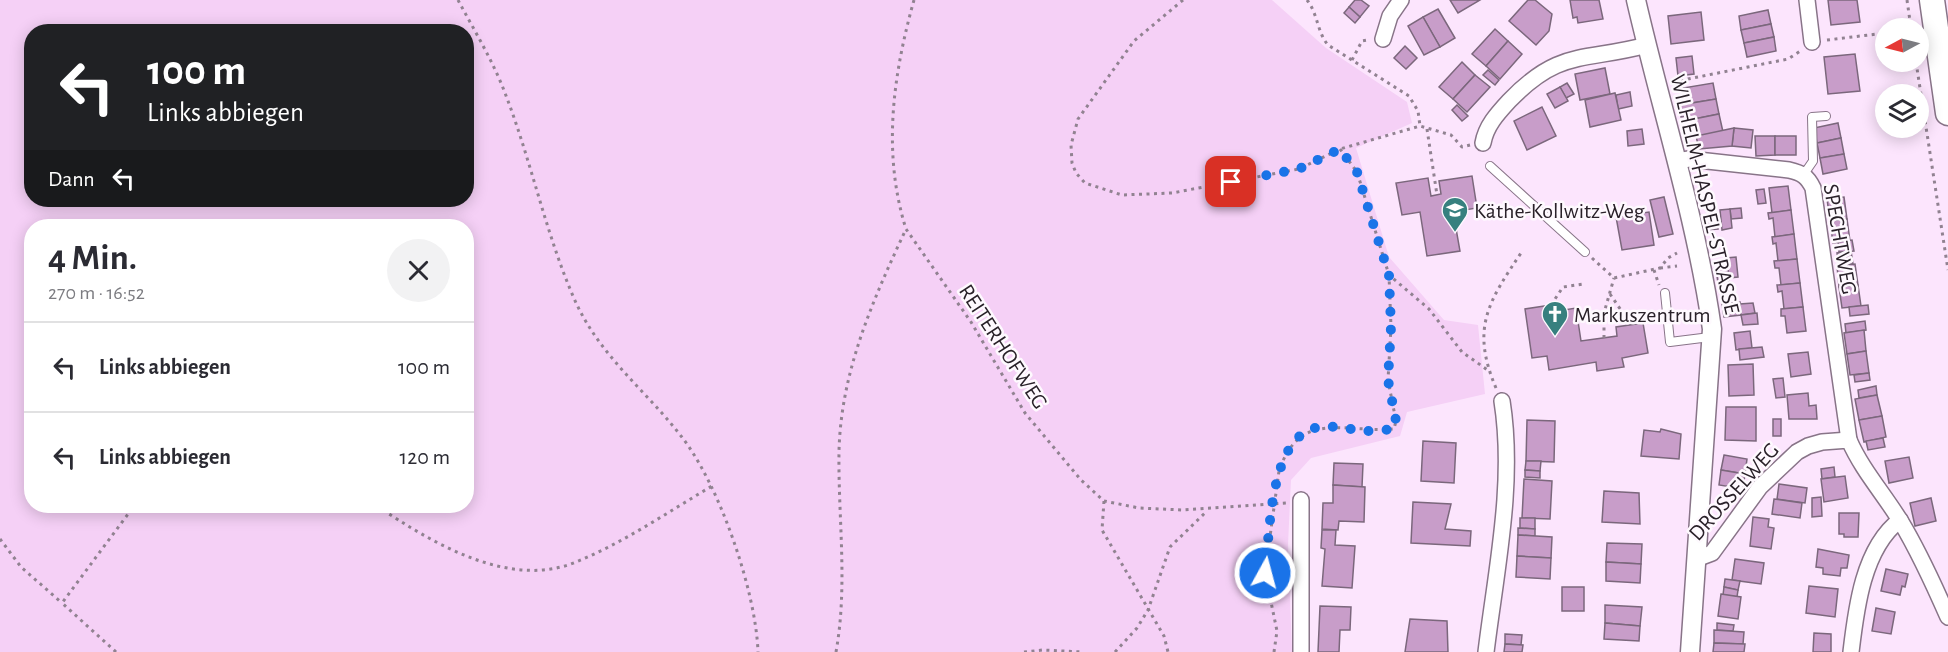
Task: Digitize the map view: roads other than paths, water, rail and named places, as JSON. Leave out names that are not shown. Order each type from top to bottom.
[{"type":"main road","points":[[1932,0],[1948,113]]},
{"type":"street","points":[[1383,39],[1390,16],[1401,0]]},
{"type":"street","name":"WILHELM-HASPEL-STRASSE","points":[[1636,0],[1677,161],[1705,288],[1711,336],[1690,652]]},
{"type":"street","points":[[1807,0],[1812,42]]},
{"type":"street","points":[[1483,143],[1485,131],[1499,112],[1541,73],[1573,58],[1647,45]]},
{"type":"street","name":"SPECHTWEG","points":[[1677,161],[1689,159],[1789,170],[1804,174],[1813,188],[1849,440]]},
{"type":"street","points":[[1486,652],[1505,493],[1507,447],[1502,400]]},
{"type":"street","points":[[1849,440],[1857,460],[1900,520],[1923,560],[1948,617]]},
{"type":"street","name":"DROSSELWEG","points":[[1696,559],[1712,553],[1760,487],[1797,452],[1808,446],[1849,440]]},
{"type":"street","points":[[1301,500],[1301,652]]},
{"type":"street","points":[[1851,652],[1860,599],[1870,562],[1886,534],[1900,520]]},
{"type":"lane","points":[[1804,174],[1810,169],[1813,161],[1812,117],[1826,116]]},
{"type":"lane","points":[[1490,166],[1585,252]]},
{"type":"lane","points":[[1665,293],[1670,342],[1711,336]]},
{"type":"place","name":"Käthe-Kollwitz-Weg","points":[[1455,233]]},
{"type":"place","name":"Markuszentrum","points":[[1555,337]]}]
